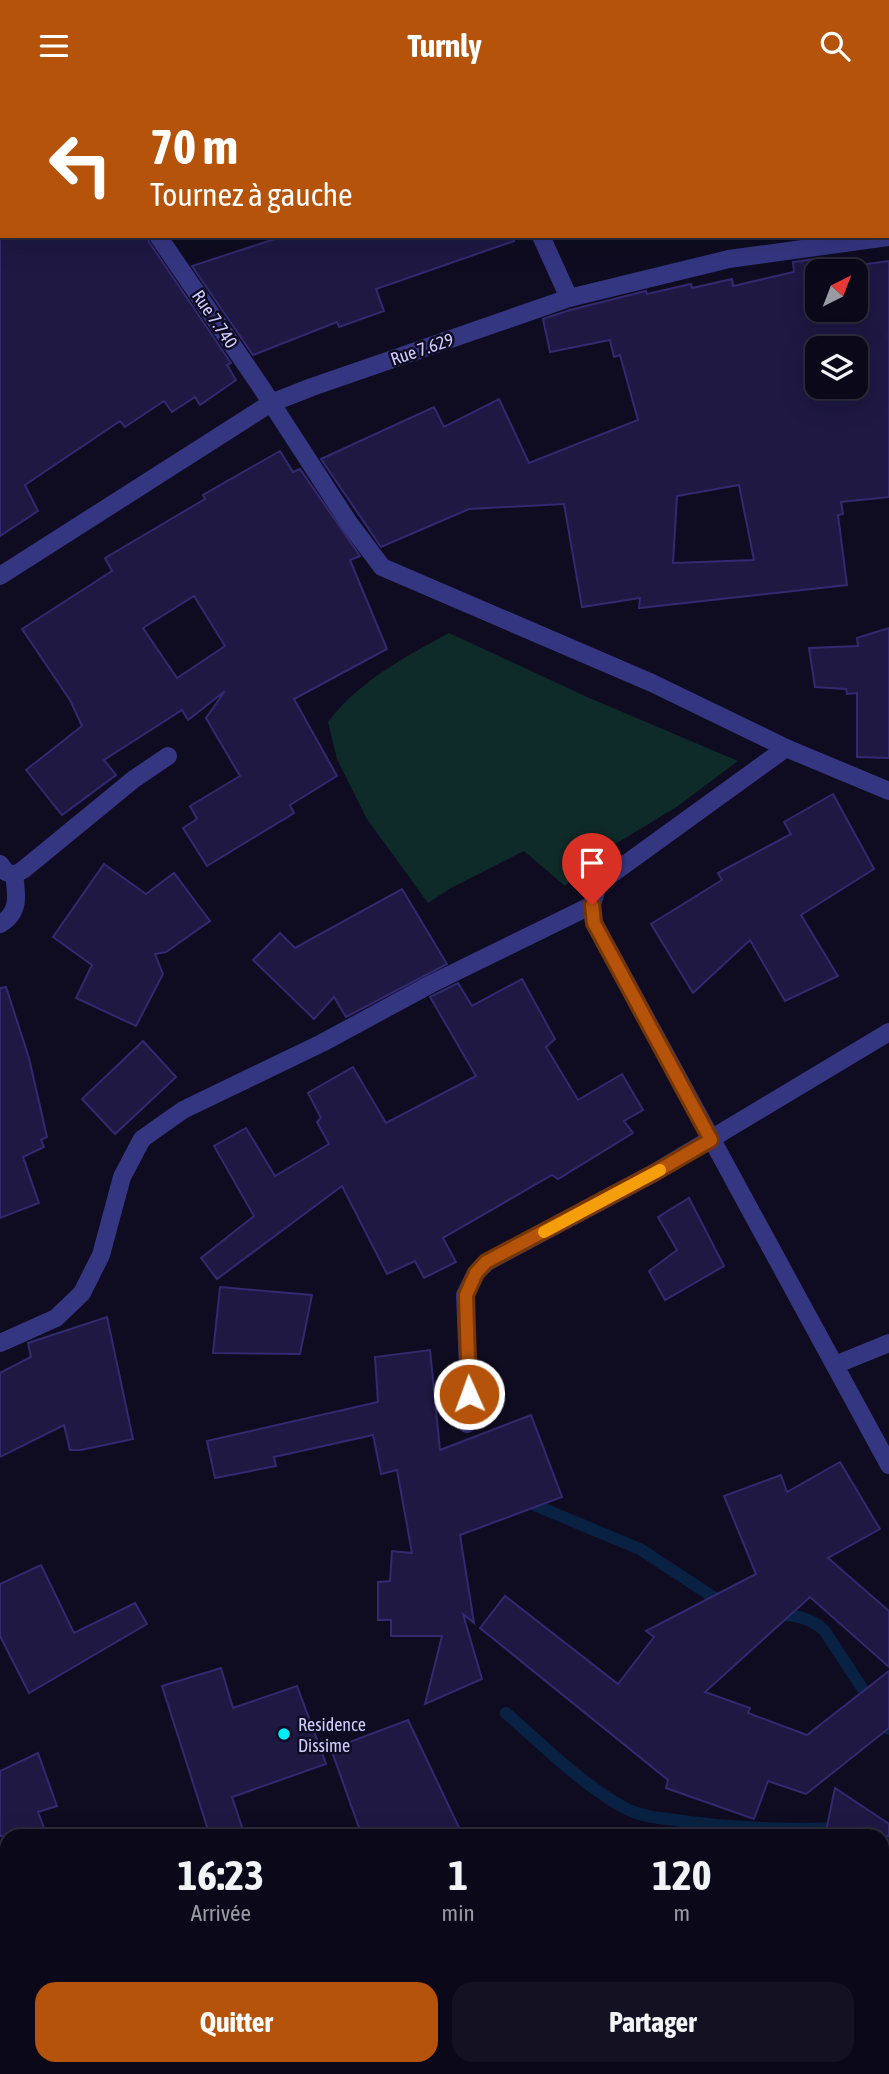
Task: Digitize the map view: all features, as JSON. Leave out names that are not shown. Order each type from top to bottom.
[{"type":"street","name":"Rue 7.740","points":[[159,238],[349,523],[382,567],[652,683],[786,748],[889,790]]},
{"type":"street","points":[[542,238],[569,298]]},
{"type":"street","name":"Rue 7.629","points":[[0,576],[271,403],[569,298],[729,259],[882,238]]},
{"type":"street","points":[[786,748],[598,884],[592,905],[594,923],[889,1465]]},
{"type":"street","points":[[0,924],[9,919],[17,899],[7,869],[168,756]]},
{"type":"street","points":[[0,1343],[55,1318],[82,1293],[101,1255],[122,1177],[142,1139],[183,1110],[208,1097],[322,1043],[430,984],[592,905]]},
{"type":"street","points":[[467,1424],[469,1394],[466,1295],[476,1273],[486,1262],[654,1173],[889,1032]]},
{"type":"street","points":[[835,1365],[889,1343]]},
{"type":"green space","points":[[449,633],[587,697],[738,761],[678,806],[599,854],[565,886],[524,851],[449,889],[428,903],[367,819],[337,759],[328,722],[340,707],[368,682]]},
{"type":"building","points":[[0,238],[148,238],[231,363],[227,365],[236,380],[200,405],[195,397],[172,412],[164,401],[125,427],[120,421],[25,485],[38,511],[0,536]]},
{"type":"building","points":[[278,238],[513,238],[514,241],[376,289],[384,311],[339,327],[337,322],[253,355],[192,266]]},
{"type":"building","points":[[805,260],[805,322],[868,322],[868,264],[889,261],[889,497],[841,502],[843,514],[838,515],[847,585],[639,608],[640,598],[582,607],[564,504],[469,509],[381,547],[321,459],[434,407],[444,427],[499,399],[529,463],[638,420],[620,355],[614,357],[610,340],[550,352],[543,319],[646,291],[647,294],[691,284],[692,288],[732,279],[733,286],[794,272],[793,262]],"holes":[[[739,485],[754,560],[673,563],[677,496]]]},
{"type":"building","points":[[280,451],[293,472],[300,469],[360,556],[350,560],[387,649],[294,699],[337,776],[290,805],[294,813],[207,866],[183,828],[197,819],[190,806],[240,776],[206,718],[225,691],[188,720],[182,710],[104,760],[116,775],[62,815],[26,770],[82,726],[70,700],[22,629],[112,571],[105,558],[205,499],[203,495]],"holes":[[[194,596],[225,646],[177,678],[143,628]]]},
{"type":"building","points":[[889,628],[889,758],[857,757],[857,693],[847,694],[846,689],[815,687],[809,648],[858,646],[857,638]]},
{"type":"building","points":[[833,794],[874,869],[801,915],[838,976],[785,1001],[750,940],[693,993],[651,924],[722,880],[718,873],[791,834],[784,822]]},
{"type":"building","points":[[104,864],[146,894],[174,873],[210,921],[166,952],[155,954],[163,974],[136,1026],[76,998],[92,965],[53,937]]},
{"type":"building","points":[[402,889],[447,964],[346,1017],[334,997],[314,1019],[253,960],[280,933],[295,948]]},
{"type":"building","points":[[522,979],[555,1039],[546,1047],[578,1100],[622,1074],[643,1110],[624,1121],[633,1133],[558,1179],[552,1175],[443,1238],[456,1262],[424,1278],[415,1261],[387,1274],[342,1186],[217,1279],[201,1258],[254,1216],[214,1146],[246,1128],[275,1176],[329,1144],[317,1122],[321,1118],[308,1093],[353,1067],[386,1123],[476,1076],[430,997],[458,983],[472,1006]]},
{"type":"building","points":[[6,987],[29,1058],[47,1137],[41,1140],[44,1147],[23,1157],[39,1203],[0,1218],[0,988]]},
{"type":"building","points":[[143,1041],[176,1077],[115,1134],[82,1099]]},
{"type":"building","points":[[689,1198],[724,1266],[665,1300],[649,1271],[677,1250],[658,1217]]},
{"type":"building","points":[[220,1287],[312,1295],[300,1354],[213,1353]]},
{"type":"building","points":[[107,1317],[133,1439],[70,1450],[64,1425],[0,1457],[0,1373],[31,1357],[28,1343]]},
{"type":"building","points":[[430,1350],[440,1450],[531,1415],[562,1497],[460,1535],[474,1623],[463,1614],[482,1679],[425,1704],[442,1636],[391,1636],[391,1620],[378,1620],[378,1582],[390,1581],[392,1551],[412,1553],[397,1470],[381,1474],[373,1435],[274,1457],[276,1466],[215,1478],[207,1441],[378,1402],[375,1357]]},
{"type":"building","points":[[840,1462],[880,1529],[828,1558],[889,1611],[889,1667],[810,1597],[705,1692],[750,1708],[748,1713],[807,1735],[889,1671],[889,1728],[806,1794],[768,1781],[754,1819],[666,1788],[668,1780],[480,1628],[505,1596],[618,1684],[654,1637],[646,1631],[756,1574],[724,1496],[781,1475],[787,1492]]},
{"type":"building","points":[[41,1565],[74,1633],[135,1603],[147,1624],[29,1693],[0,1636],[0,1584]]},
{"type":"building","points":[[221,1668],[233,1708],[297,1686],[326,1764],[232,1797],[243,1829],[208,1829],[162,1686]]},
{"type":"building","points":[[408,1720],[460,1829],[360,1829],[331,1749]]},
{"type":"building","points":[[38,1753],[57,1806],[38,1812],[44,1829],[0,1829],[0,1771]]},
{"type":"building","points":[[835,1788],[889,1824],[889,1829],[826,1829]]},
{"type":"waterway","points":[[527,1502],[640,1549],[726,1603]]},
{"type":"waterway","points":[[776,1615],[801,1618],[824,1630],[889,1729]]},
{"type":"waterway","points":[[506,1713],[592,1787],[635,1813],[737,1827],[841,1828]]},
{"type":"slow traffic","points":[[544,1232],[660,1170]]},
{"type":"place","name":"Residence Dissime","points":[[284,1734]]},
{"type":"route","points":[[469,1394],[466,1295],[476,1273],[486,1262],[711,1140],[594,923],[592,905]]}]
